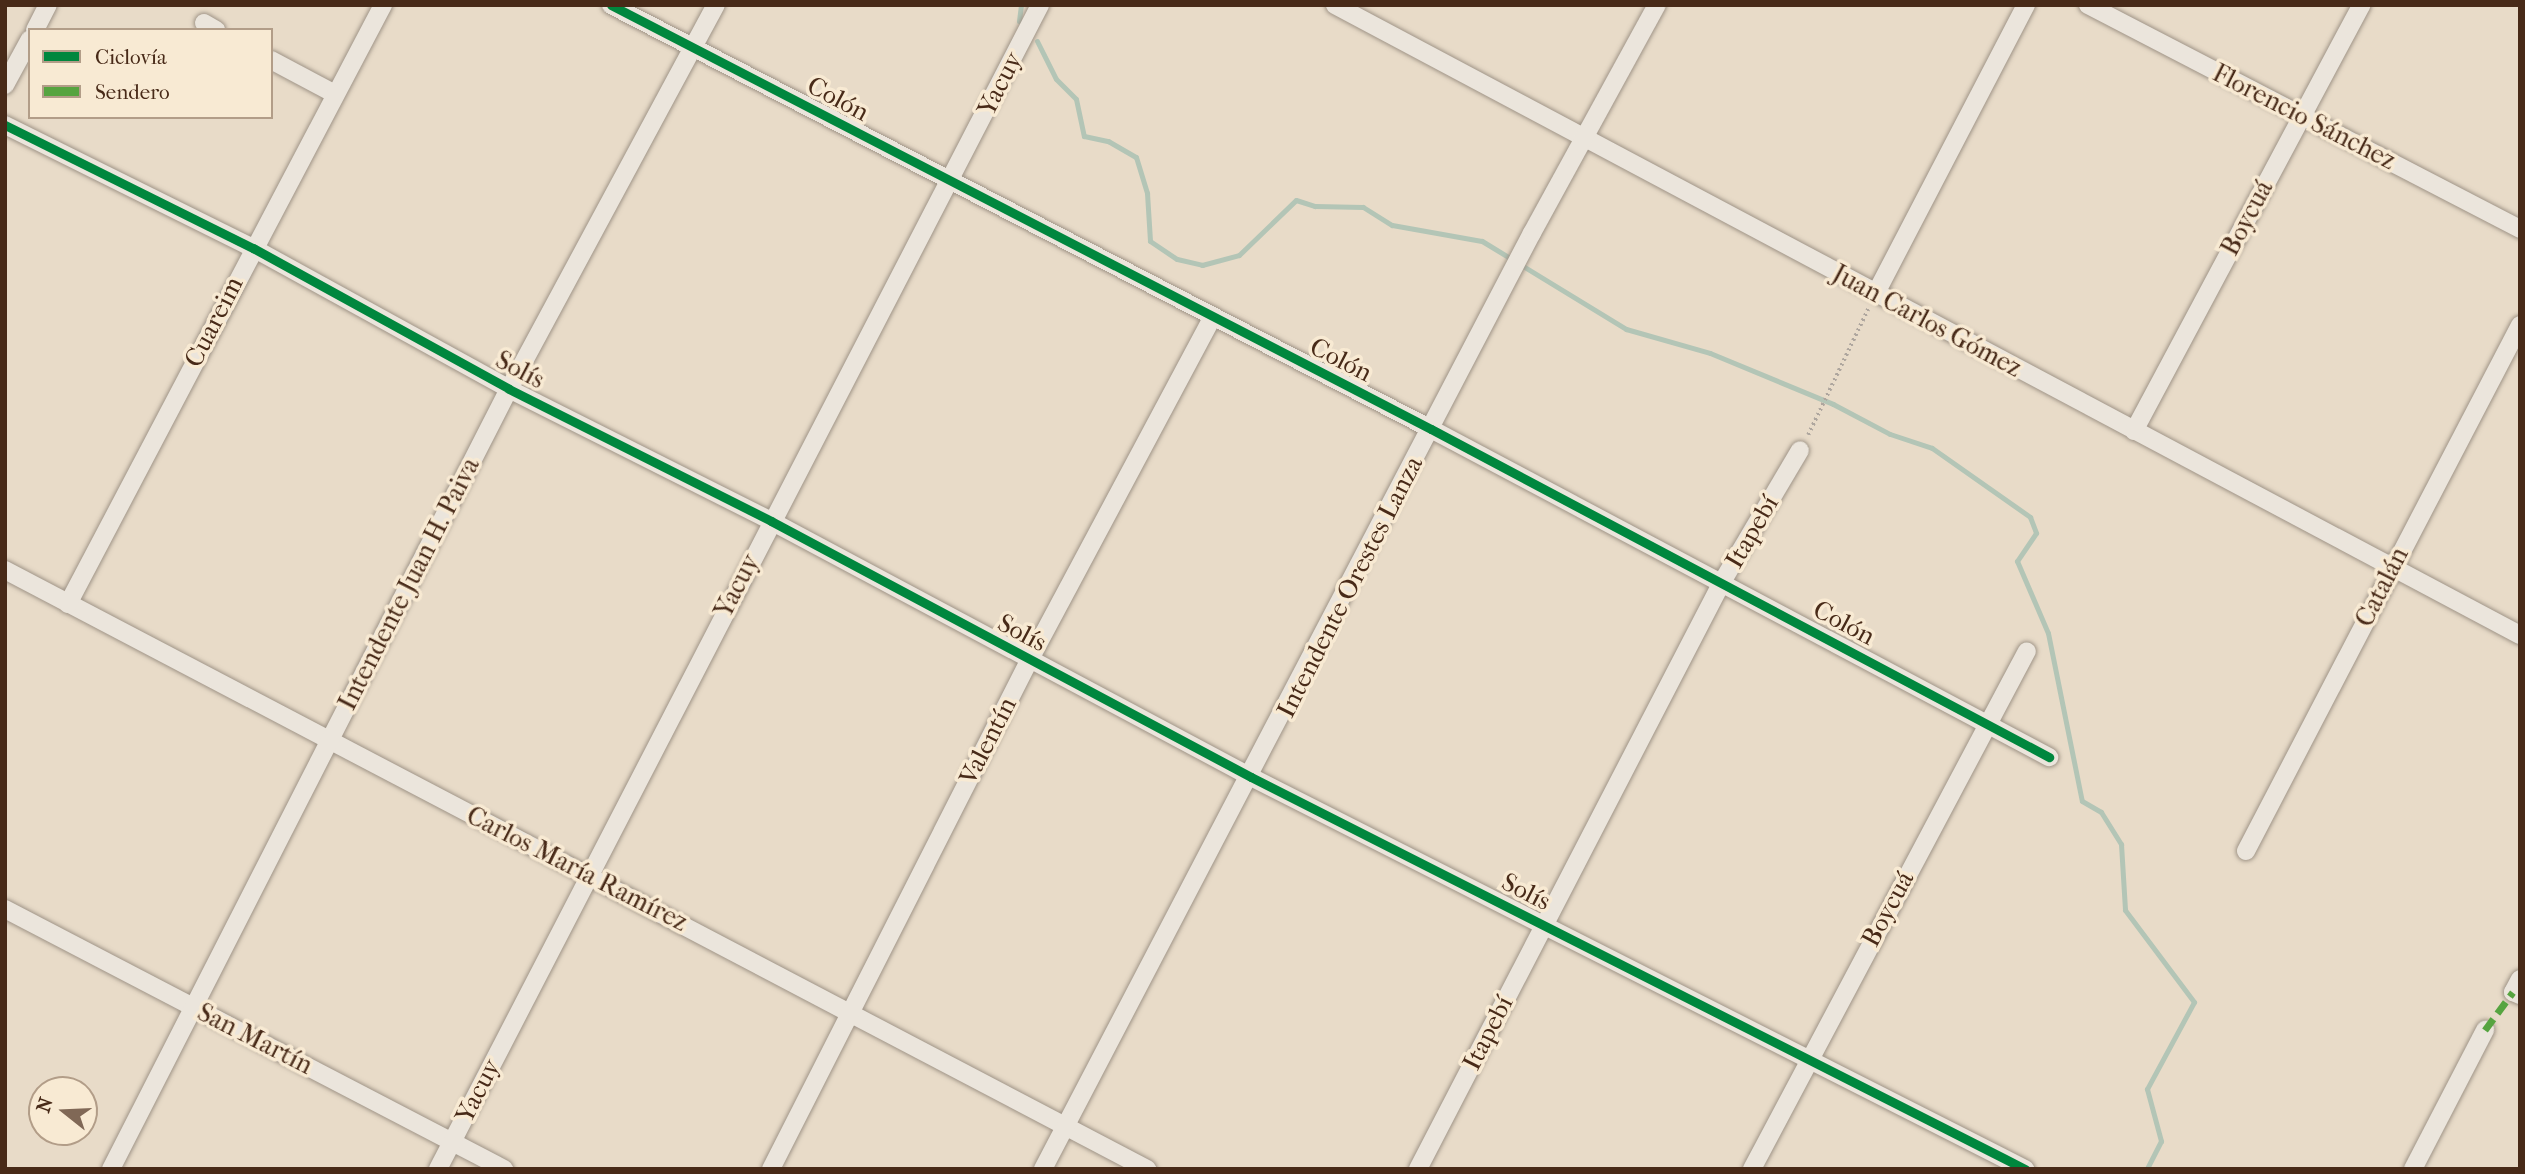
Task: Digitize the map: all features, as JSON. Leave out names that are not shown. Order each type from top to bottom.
[{"type":"street","points":[[36,28],[48,5]]},
{"type":"street","name":"Cuareim","points":[[68,604],[383,5]]},
{"type":"street","name":"Colón","points":[[611,5],[1431,429],[2049,757]]},
{"type":"street","name":"Intendente Juan H. Paiva","points":[[111,1169],[509,389],[716,5]]},
{"type":"street","name":"Yacuy","points":[[438,1169],[1040,5]]},
{"type":"street","name":"Juan Carlos Gómez","points":[[1335,5],[1366,13],[1585,136],[1876,293],[2520,635]]},
{"type":"street","name":"Intendente Orestes Lanza","points":[[1043,1169],[1251,777],[1532,233],[1657,5]]},
{"type":"street","points":[[1876,293],[2026,5]]},
{"type":"street","name":"Florencio Sánchez","points":[[2088,5],[2520,229]]},
{"type":"street","name":"Boycuá","points":[[2134,431],[2361,5]]},
{"type":"street","points":[[5,85],[28,43]]},
{"type":"street","points":[[273,61],[335,94]]},
{"type":"street","name":"Solís","points":[[5,125],[253,248],[509,389],[771,521],[1029,661],[1251,777],[1810,1057],[2025,1169]]},
{"type":"street","name":"Valentín","points":[[771,1169],[1029,661],[1212,318]]},
{"type":"street","name":"Catalán","points":[[2246,851],[2391,568],[2520,326]]},
{"type":"street","name":"Itapebí","points":[[1418,1169],[1722,582],[1800,450]]},
{"type":"street","name":"Carlos María Ramírez","points":[[5,570],[328,741],[589,873],[1147,1169]]},
{"type":"street","name":"Boycuá","points":[[1752,1169],[2026,650]]},
{"type":"street","name":"San Martín","points":[[5,909],[504,1169]]},
{"type":"street","points":[[2413,1169],[2485,1030]]},
{"type":"path","points":[[1800,450],[1876,293]]},
{"type":"waterway","points":[[1019,21],[1021,5]]},
{"type":"waterway","points":[[1037,41],[1056,79],[1076,99],[1084,136],[1108,141],[1136,157],[1147,193],[1150,241],[1177,259],[1202,265],[1239,255],[1296,200],[1315,206],[1363,207],[1392,225],[1482,241],[1626,329],[1710,353],[1833,404],[1890,434],[1932,448],[2030,517],[2036,533],[2017,561],[2048,633],[2082,801],[2101,812],[2121,844],[2125,910],[2194,1002],[2147,1089],[2161,1141],[2147,1169]]},
{"type":"marked path","points":[[2485,1030],[2513,992]]},
{"type":"cycle path","points":[[611,5],[1431,429],[2049,757]]},
{"type":"cycle path","points":[[5,125],[253,248],[509,389],[771,521],[1251,777],[2025,1169]]}]
